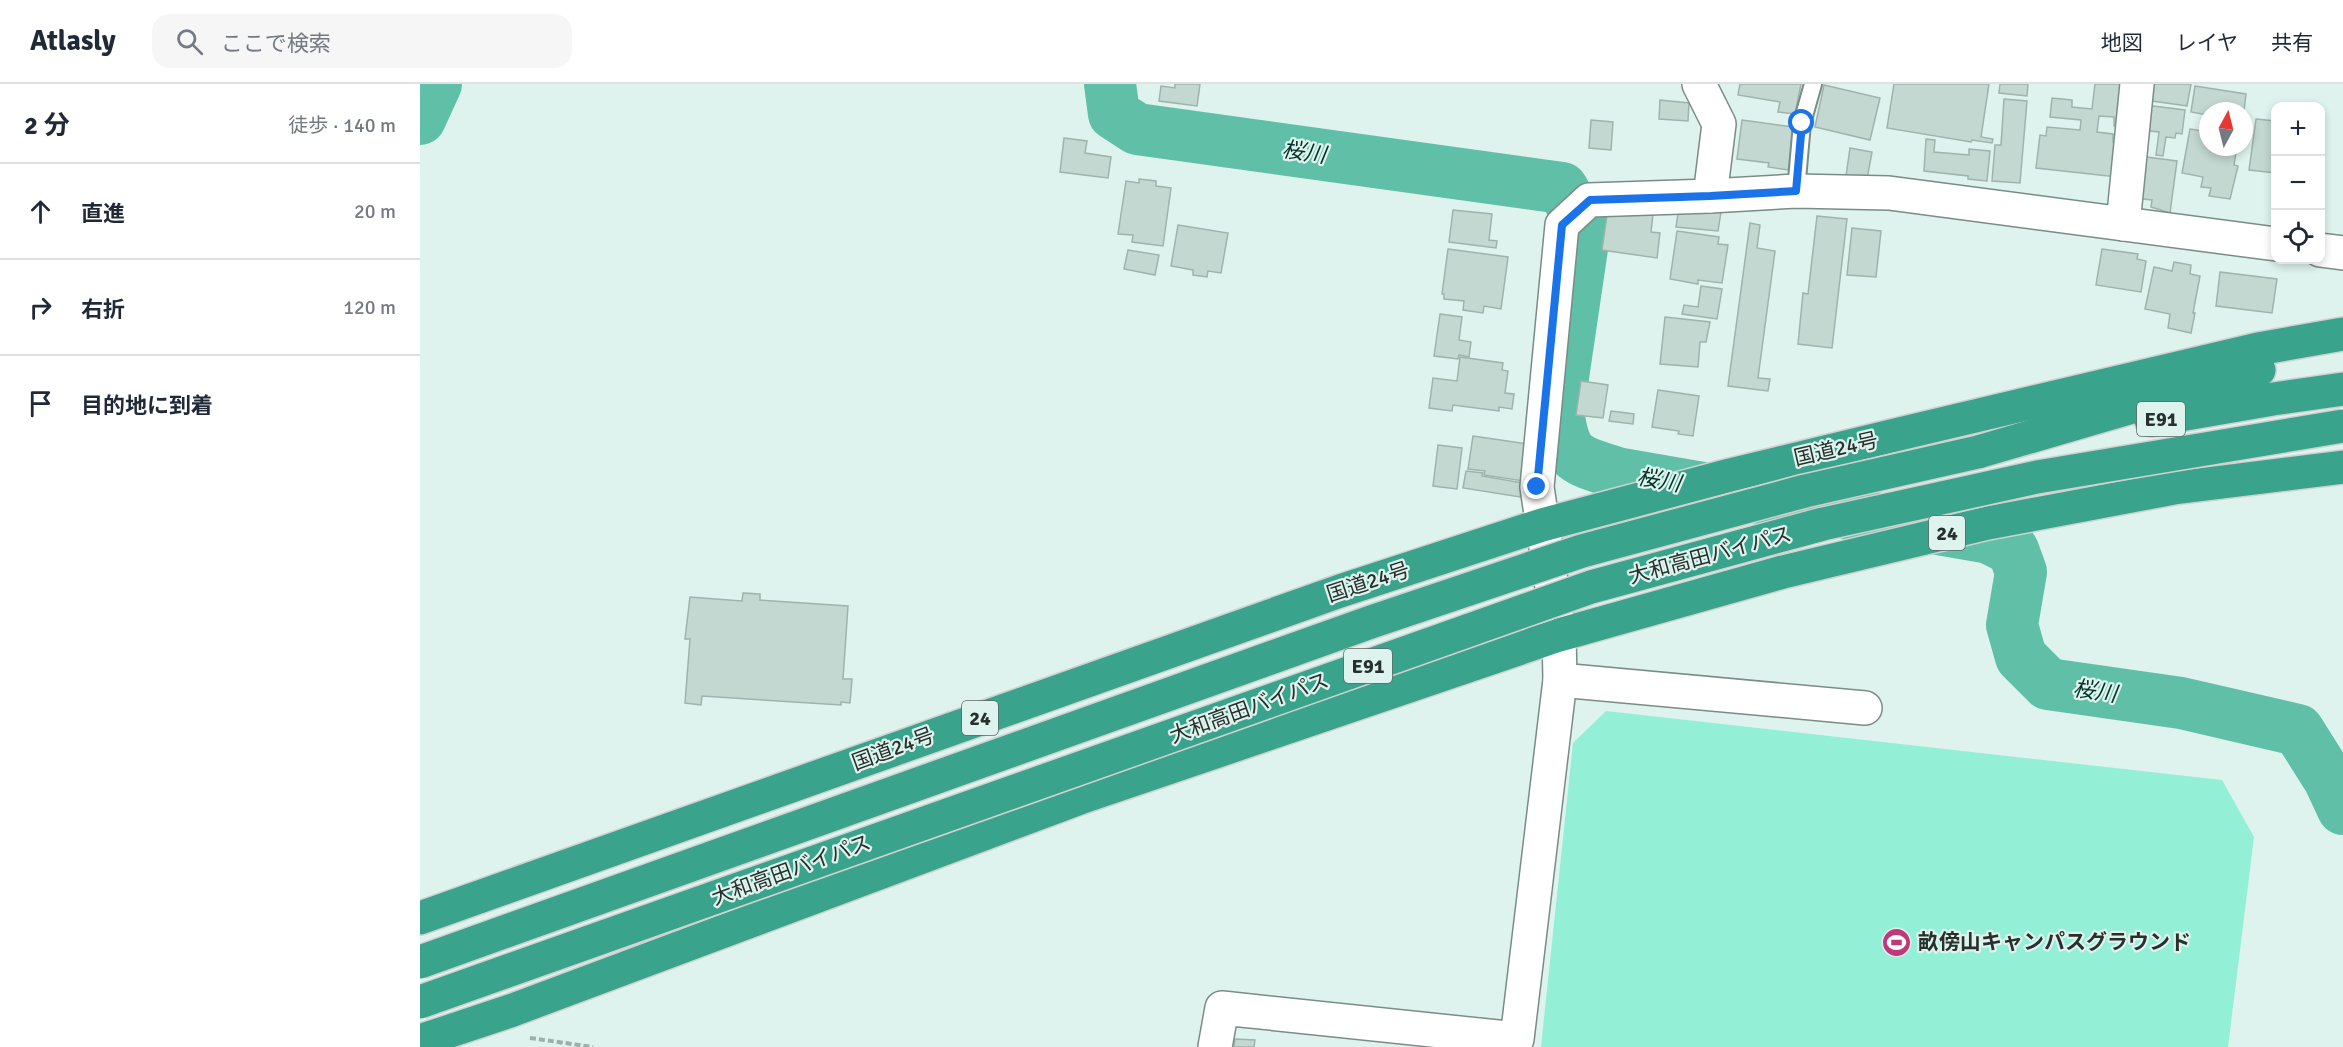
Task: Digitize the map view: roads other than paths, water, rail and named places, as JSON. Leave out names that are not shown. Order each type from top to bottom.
[{"type":"highway","name":"国道24号","points":[[420,918],[1340,591],[1542,525],[1730,475],[1928,427],[2258,349],[2343,334]]},
{"type":"highway","points":[[1978,452],[2272,366],[2343,353]]},
{"type":"highway","name":"大和高田バイパス","points":[[420,962],[1349,630],[1582,550],[1805,491],[1978,452],[2273,399],[2343,389]]},
{"type":"highway","name":"大和高田バイパス","points":[[420,1002],[1591,587],[1823,524],[2037,477],[2343,426]]},
{"type":"highway","name":"24","points":[[420,1041],[510,1011],[1080,798],[1559,635],[1783,572],[1988,523],[2174,488],[2343,467]]},
{"type":"street","points":[[1699,84],[1719,124],[1710,196]]},
{"type":"street","points":[[2123,224],[2137,84]]},
{"type":"street","points":[[1215,1047],[1222,1008],[1516,1043],[1560,680],[1559,635],[1537,487],[1562,225],[1590,200],[1796,191],[1889,194],[2271,243]]},
{"type":"street","points":[[2325,251],[2343,253]]},
{"type":"street","points":[[1560,680],[1864,708]]},
{"type":"lane","points":[[1796,191],[1802,123],[1813,84]]},
{"type":"waterway","points":[[420,119],[436,84]]},
{"type":"waterway","name":"桜川","points":[[1110,84],[1114,114],[1137,129],[1562,188],[1585,228],[1558,411],[1564,439],[1574,455],[1590,464],[1617,473],[1989,538],[2013,550],[2021,572],[2012,625],[2021,657],[2048,684],[2181,703],[2298,730],[2329,779],[2343,809]]},
{"type":"place","name":"畝傍山キャンパスグラウンド","points":[[1897,942]]}]
